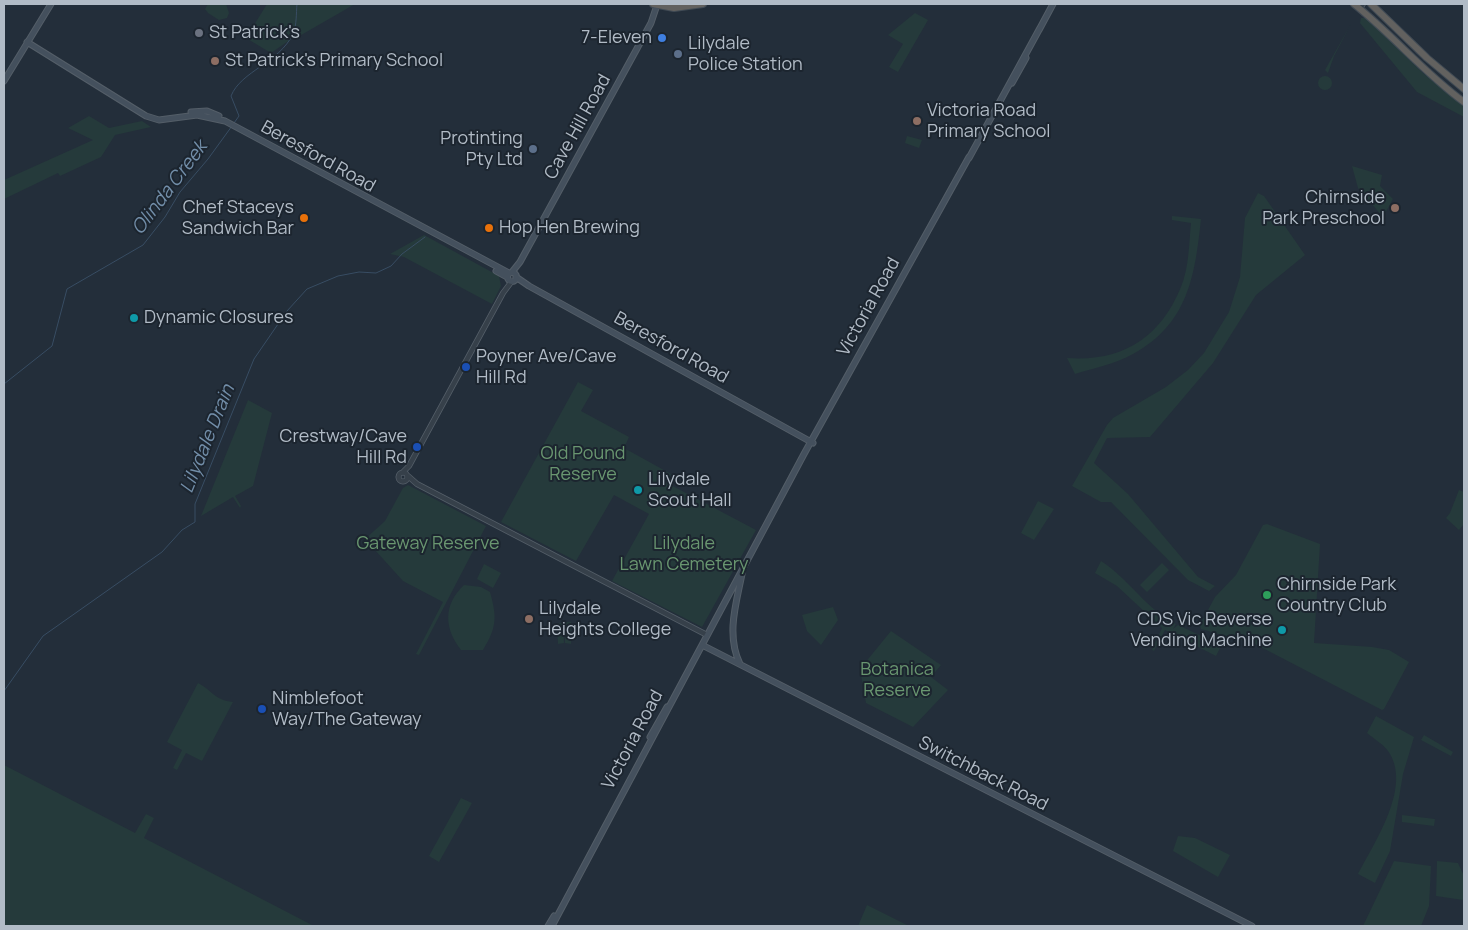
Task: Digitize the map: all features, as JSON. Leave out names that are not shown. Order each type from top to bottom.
[{"type":"highway","points":[[655,4],[681,8],[703,4]]},
{"type":"highway","points":[[1371,4],[1379,7],[1427,58],[1464,89]]},
{"type":"highway","points":[[1360,7],[1428,74],[1464,102]]},
{"type":"main road","points":[[4,81],[51,4]]},
{"type":"main road","name":"Cave Hill Road","points":[[512,277],[654,18],[655,4]]},
{"type":"main road","name":"Victoria Road","points":[[552,926],[707,635],[1053,4]]},
{"type":"main road","name":"Beresford Road","points":[[27,42],[146,116],[159,120],[202,113],[214,114],[813,441]]},
{"type":"main road","points":[[740,664],[733,646],[732,632],[744,568]]},
{"type":"main road","name":"Switchback Road","points":[[702,645],[1252,926]]},
{"type":"main road","name":"Victoria Road","points":[[548,926],[585,864]]},
{"type":"street","points":[[1360,7],[1371,4]]},
{"type":"street","name":"Cave Hill Road","points":[[512,277],[409,466],[406,476],[417,484],[707,635]]},
{"type":"green space","points":[[208,4],[226,4],[229,13],[227,18],[219,20],[208,13],[205,9]]},
{"type":"green space","points":[[267,4],[355,4],[296,38],[294,37],[271,53],[246,38]]},
{"type":"green space","points":[[915,13],[928,20],[898,72],[889,67],[903,44],[888,35]]},
{"type":"green space","points":[[1361,18],[1366,18],[1424,74],[1464,106],[1464,117],[1417,92],[1360,23]]},
{"type":"green space","points":[[1351,24],[1334,56],[1328,73],[1325,70]]},
{"type":"green space","points":[[1325,76],[1330,78],[1332,83],[1330,88],[1325,90],[1320,88],[1318,83],[1320,78]]},
{"type":"green space","points":[[89,116],[109,128],[142,121],[151,127],[115,135],[101,157],[60,176],[58,173],[4,199],[4,180],[93,140],[68,128]]},
{"type":"green space","points":[[907,136],[922,140],[919,148],[905,143]]},
{"type":"green space","points":[[1352,166],[1382,175],[1380,186],[1393,199],[1383,217],[1358,188]]},
{"type":"green space","points":[[1258,193],[1264,196],[1305,255],[1256,295],[1213,363],[1150,437],[1107,438],[1094,463],[1128,494],[1198,577],[1215,586],[1209,591],[1188,580],[1111,502],[1101,502],[1072,486],[1107,425],[1113,418],[1166,387],[1188,370],[1204,353],[1229,312],[1240,277],[1245,218]]},
{"type":"green space","points":[[1172,216],[1201,219],[1196,260],[1185,297],[1177,313],[1166,328],[1151,342],[1133,354],[1112,363],[1075,374],[1067,358],[1105,356],[1122,351],[1150,333],[1172,305],[1186,272],[1191,223],[1172,220]]},
{"type":"green space","points":[[424,235],[499,276],[501,286],[492,304],[404,257],[390,254]]},
{"type":"green space","points":[[578,382],[593,390],[581,411],[629,437],[624,448],[671,474],[667,483],[756,530],[702,627],[612,581],[649,514],[614,495],[576,561],[501,522]]},
{"type":"green space","points":[[248,400],[272,413],[253,486],[235,496],[241,506],[240,508],[233,497],[201,516]]},
{"type":"green space","name":"Gateway Reserve","points":[[408,485],[486,526],[419,655],[416,654],[443,602],[403,581],[365,539],[385,521],[403,488]]},
{"type":"green space","points":[[1459,490],[1464,492],[1464,524],[1459,530],[1446,518],[1450,513]]},
{"type":"green space","points":[[1038,501],[1054,509],[1034,540],[1021,533]]},
{"type":"green space","name":"Chirnside Park Country Club","points":[[1267,524],[1320,544],[1314,643],[1389,650],[1409,662],[1384,709],[1382,710],[1255,644],[1201,629],[1200,625],[1215,597],[1236,575],[1263,525]]},
{"type":"green space","points":[[1101,561],[1120,576],[1156,611],[1176,624],[1173,629],[1178,625],[1208,639],[1221,642],[1222,644],[1216,656],[1165,630],[1154,651],[1152,650],[1162,628],[1117,586],[1095,573]]},
{"type":"green space","points":[[1162,563],[1169,570],[1147,592],[1140,585]]},
{"type":"green space","points":[[484,564],[501,573],[493,588],[477,579]]},
{"type":"green space","points":[[464,585],[481,587],[490,592],[495,615],[491,635],[483,650],[461,650],[451,633],[448,617],[449,609],[452,600]]},
{"type":"green space","points":[[833,607],[838,620],[821,645],[807,631],[802,615]]},
{"type":"green space","points":[[565,622],[571,622],[571,644],[565,643]]},
{"type":"green space","points":[[557,623],[563,623],[564,643],[558,644]]},
{"type":"green space","name":"Botanica Reserve","points":[[891,631],[941,665],[931,677],[948,690],[913,727],[866,703],[860,669]]},
{"type":"green space","points":[[198,683],[218,697],[233,702],[202,761],[186,753],[177,770],[173,768],[182,750],[167,742]]},
{"type":"green space","points":[[1376,716],[1414,737],[1403,774],[1390,851],[1375,883],[1358,874],[1388,814],[1394,797],[1396,781],[1395,765],[1388,751],[1367,733]]},
{"type":"green space","points":[[1424,735],[1453,752],[1451,756],[1421,740]]},
{"type":"green space","points":[[4,765],[135,833],[146,814],[154,818],[144,838],[314,926],[4,926]]},
{"type":"green space","points":[[461,798],[472,803],[439,862],[429,856]]},
{"type":"green space","points":[[1402,815],[1435,819],[1434,826],[1402,822]]},
{"type":"green space","points":[[1178,836],[1195,838],[1230,855],[1218,877],[1173,851]]},
{"type":"green space","points":[[1394,861],[1431,866],[1429,906],[1421,926],[1363,926]]},
{"type":"green space","points":[[1437,861],[1458,863],[1464,876],[1463,900],[1436,896]]},
{"type":"green space","points":[[867,905],[909,926],[858,926]]},
{"type":"waterway","name":"Olinda Creek","points":[[234,123],[239,116],[231,96],[243,80],[270,60],[287,44],[293,34],[296,23],[297,4]]},
{"type":"waterway","name":"Olinda Creek","points":[[4,384],[52,346],[67,289],[143,245],[165,217],[180,192],[208,159],[232,126]]},
{"type":"waterway","name":"Lilydale Drain","points":[[4,691],[43,636],[162,552],[182,530],[195,522],[195,504],[254,359],[287,311],[307,289],[338,276],[359,272],[376,273],[391,266],[402,254],[425,237]]},
{"type":"place","name":"St Patrick's","points":[[199,33]]},
{"type":"place","name":"7-Eleven","points":[[662,38]]},
{"type":"place","name":"Lilydale Police Station","points":[[678,54]]},
{"type":"place","name":"St Patrick's Primary School","points":[[215,61]]},
{"type":"place","name":"Victoria Road Primary School","points":[[917,121]]},
{"type":"place","name":"Protinting Pty Ltd","points":[[533,149]]},
{"type":"place","name":"Chirnside Park Preschool","points":[[1395,208]]},
{"type":"place","name":"Chef Staceys Sandwich Bar","points":[[304,218]]},
{"type":"place","name":"Hop Hen Brewing","points":[[489,228]]},
{"type":"place","name":"Dynamic Closures","points":[[134,318]]},
{"type":"place","name":"Poyner Ave/Cave Hill Rd","points":[[466,367]]},
{"type":"place","name":"Crestway/Cave Hill Rd","points":[[417,447]]},
{"type":"place","name":"Lilydale Scout Hall","points":[[638,490]]},
{"type":"place","name":"Chirnside Park Country Club","points":[[1267,595]]},
{"type":"place","name":"Lilydale Heights College","points":[[529,619]]},
{"type":"place","name":"CDS Vic Reverse Vending Machine","points":[[1282,630]]},
{"type":"place","name":"Nimblefoot Way/The Gateway","points":[[262,709]]},
{"type":"park label","name":"Old Pound Reserve","points":[[583,464]]},
{"type":"park label","name":"Lilydale Lawn Cemetery","points":[[684,554]]}]
